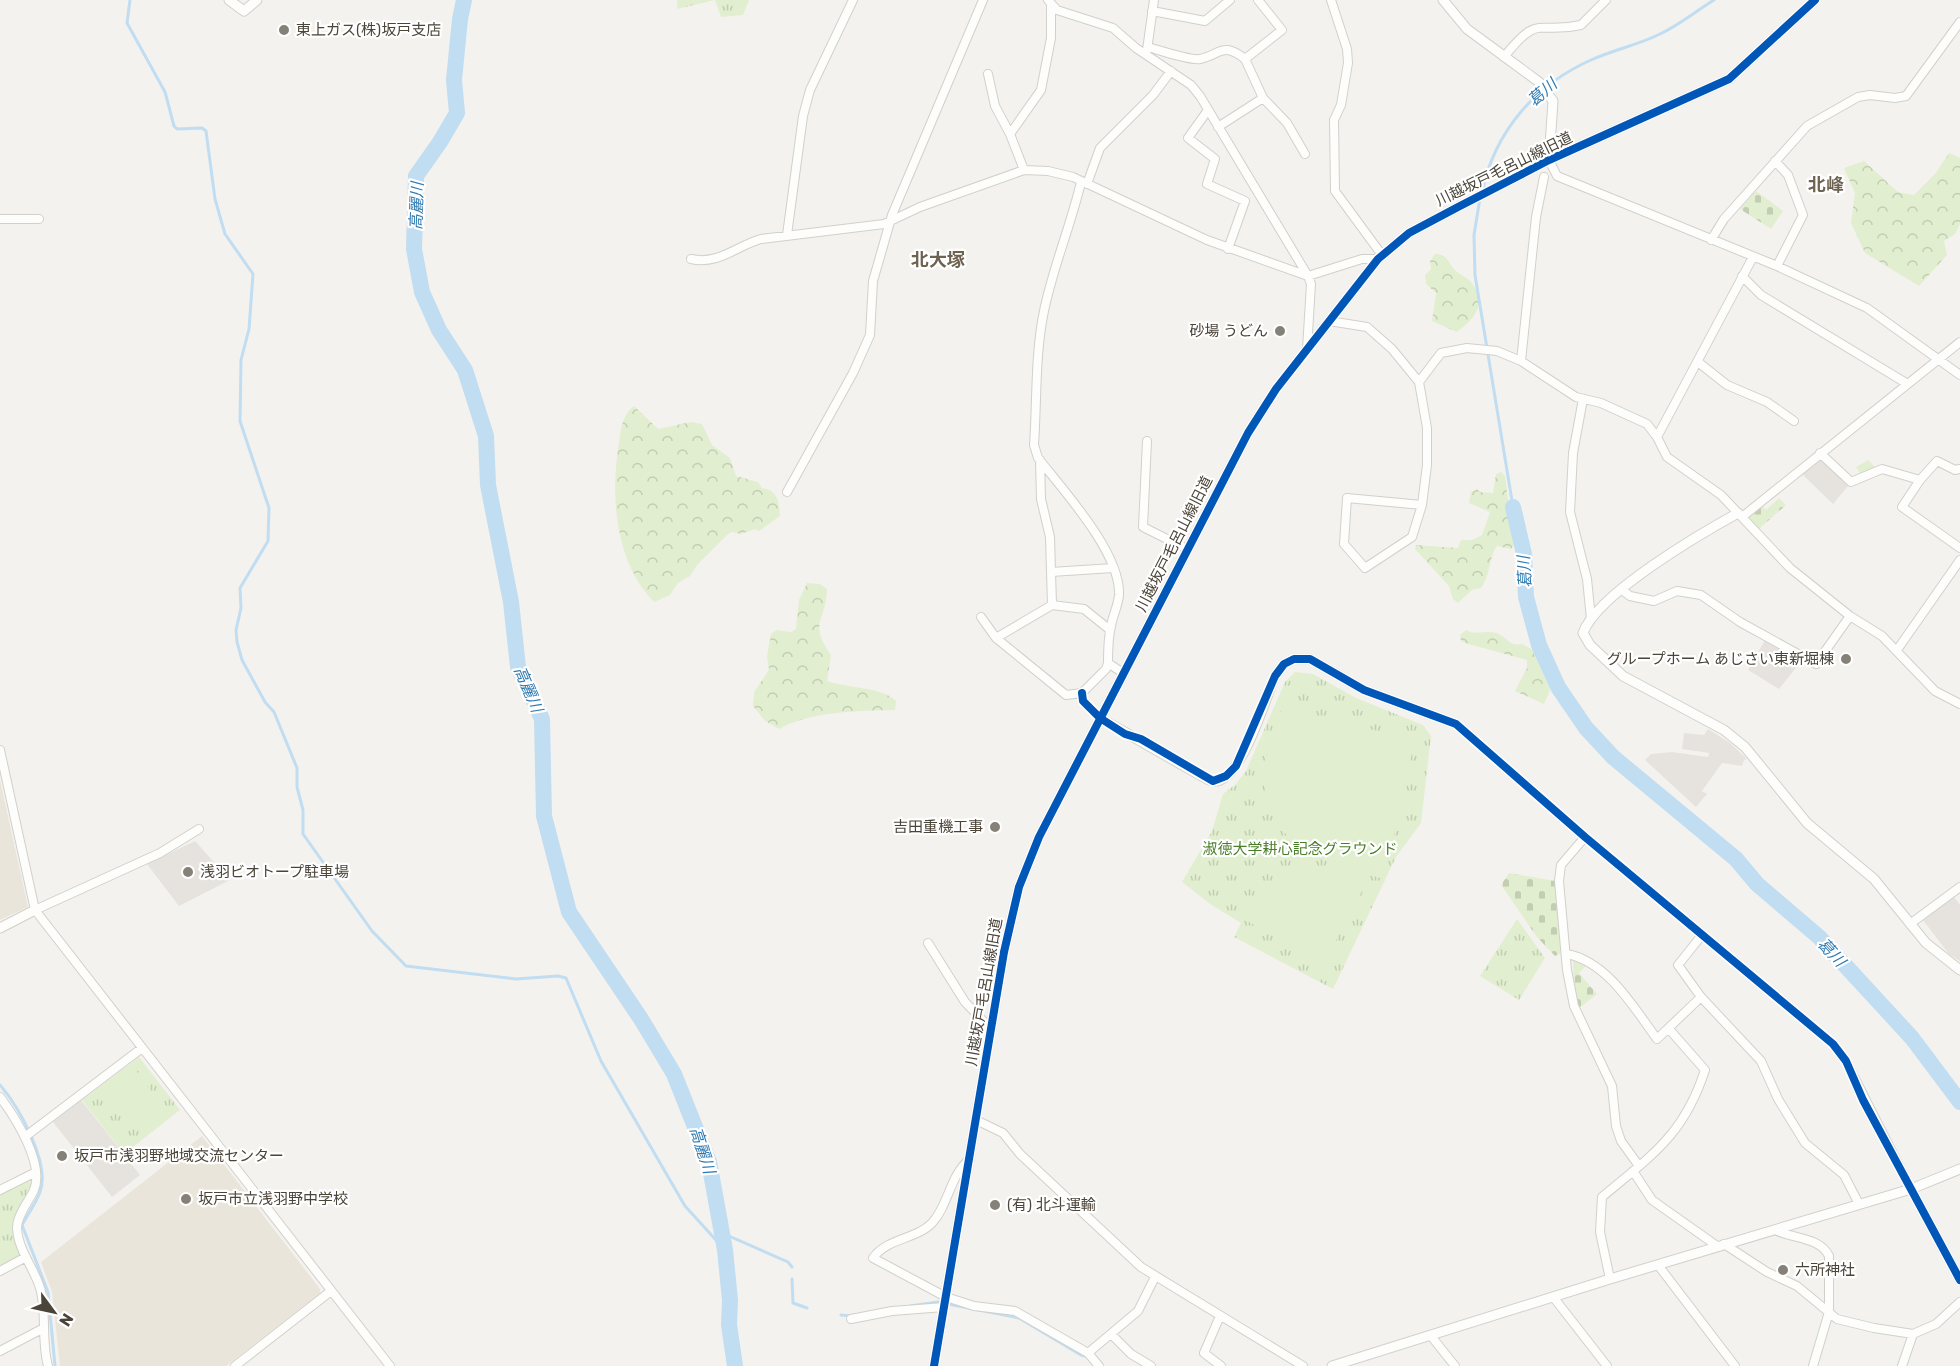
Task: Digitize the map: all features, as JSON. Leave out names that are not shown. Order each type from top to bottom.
[{"type":"street","points":[[229,0],[244,11],[257,0]]},
{"type":"street","points":[[788,235],[803,116],[810,90],[853,0]]},
{"type":"street","points":[[787,492],[853,373],[870,335],[873,281],[890,222],[983,0]]},
{"type":"street","points":[[1147,50],[1154,0]]},
{"type":"street","points":[[1152,11],[1205,21],[1230,0]]},
{"type":"street","points":[[1245,59],[1282,30],[1258,0]]},
{"type":"street","points":[[691,259],[702,261],[726,256],[751,242],[788,235],[890,222],[920,207],[1024,170],[1059,173],[1228,249],[1308,276],[1362,259],[1380,257],[1335,191],[1334,120],[1341,105],[1348,63],[1347,49],[1331,0]]},
{"type":"street","points":[[1443,0],[1467,29],[1541,84],[1553,101],[1549,160],[1557,176],[1777,266],[1867,308],[1960,375]]},
{"type":"street","points":[[1504,57],[1531,29],[1541,26],[1581,25],[1606,0]]},
{"type":"street","name":"川越坂戸毛呂山線旧道","points":[[934,1366],[1011,914],[1022,878],[1051,811],[1187,549],[1248,433],[1276,389],[1380,257],[1397,241],[1549,160],[1729,79],[1815,0]]},
{"type":"street","points":[[1010,134],[1043,84],[1051,38],[1049,3],[1113,28],[1147,50],[1191,85],[1308,276],[1311,284],[1307,349]]},
{"type":"street","points":[[1711,240],[1724,219],[1807,126],[1858,97],[1906,96],[1960,22]]},
{"type":"street","points":[[1147,50],[1200,60],[1212,52],[1224,50],[1245,59],[1263,98],[1287,123],[1305,154]]},
{"type":"street","points":[[981,617],[996,638],[1066,695],[1082,693],[1106,669],[1110,630],[1119,593],[1113,568],[1092,530],[1040,460],[1034,445],[1039,346],[1044,310],[1084,183],[1100,148],[1153,95],[1171,71]]},
{"type":"street","points":[[988,74],[995,106],[1010,134],[1024,170]]},
{"type":"street","points":[[1218,127],[1263,98]]},
{"type":"street","points":[[1208,110],[1188,138],[1215,159],[1207,184],[1245,201],[1228,249]]},
{"type":"street","points":[[1775,162],[1788,175],[1803,214],[1777,266]]},
{"type":"street","points":[[1521,361],[1536,217],[1544,177]]},
{"type":"street","points":[[0,219],[39,219]]},
{"type":"street","points":[[1658,437],[1753,257]]},
{"type":"street","points":[[1743,276],[1770,301],[1906,383]]},
{"type":"street","points":[[1329,321],[1367,327],[1392,349],[1419,382],[1427,428],[1427,465],[1422,505],[1412,537],[1365,568],[1344,544],[1347,498],[1422,505]]},
{"type":"street","points":[[1960,342],[1740,515],[1663,557],[1591,619],[1583,633],[1590,645],[1608,664],[1635,684],[1710,723],[1745,747],[1807,823],[1874,879],[1931,948],[1960,970]]},
{"type":"street","points":[[1419,382],[1441,353],[1467,348],[1497,351],[1521,361],[1576,397],[1630,414],[1647,424],[1658,437],[1667,457],[1721,495],[1790,568],[1850,616],[1882,636],[1935,691],[1960,704]]},
{"type":"street","points":[[1698,362],[1727,385],[1767,402],[1794,421]]},
{"type":"street","points":[[1583,399],[1573,453],[1570,512],[1587,579],[1591,619]]},
{"type":"street","points":[[1147,441],[1143,527],[1187,549]]},
{"type":"street","points":[[1820,453],[1851,482],[1882,469],[1920,480]]},
{"type":"street","points":[[1040,460],[1041,499],[1050,537],[1052,605]]},
{"type":"street","points":[[1960,471],[1937,461],[1920,480],[1902,507],[1960,548]]},
{"type":"street","points":[[1897,650],[1960,560]]},
{"type":"street","points":[[1051,572],[1113,568]]},
{"type":"street","points":[[1622,590],[1630,596],[1654,601],[1677,591],[1701,595],[1740,622],[1816,664],[1850,616]]},
{"type":"street","points":[[996,638],[1052,605],[1084,609],[1110,630]]},
{"type":"street","points":[[1082,693],[1083,701],[1100,718],[1213,781],[1220,780],[1231,772],[1241,756],[1275,676],[1284,664],[1294,659],[1310,659],[1364,690],[1456,724],[1585,837],[1840,1052],[1960,1280]]},
{"type":"street","points":[[1108,663],[1123,673]]},
{"type":"street","points":[[0,750],[35,910],[390,1366]]},
{"type":"street","points":[[0,928],[160,853],[200,829]]},
{"type":"street","points":[[1585,837],[1561,866],[1559,881],[1567,970],[1574,1006],[1612,1086],[1616,1126],[1621,1141],[1652,1200],[1720,1245],[1797,1286],[1837,1319],[1913,1334],[1936,1324],[1960,1302]]},
{"type":"street","points":[[1910,924],[1960,887]]},
{"type":"street","points":[[1702,935],[1678,965],[1701,997],[1761,1061],[1778,1099],[1805,1143],[1844,1175],[1859,1204]]},
{"type":"street","points":[[928,943],[965,1002],[992,1029]]},
{"type":"street","points":[[1567,954],[1581,957],[1611,979],[1658,1039],[1701,997]]},
{"type":"street","points":[[1610,1279],[1600,1232],[1602,1197],[1655,1154],[1676,1132],[1705,1070],[1670,1029]]},
{"type":"street","points":[[26,1136],[142,1048]]},
{"type":"street","points":[[2,1103],[26,1136],[34,1173],[35,1186],[18,1222],[17,1230],[26,1257],[41,1288],[42,1329],[48,1366]]},
{"type":"street","points":[[976,1120],[1003,1133],[1020,1154],[1155,1277],[1197,1299],[1220,1316],[1303,1366]]},
{"type":"street","points":[[945,1303],[873,1258],[899,1238],[930,1225],[958,1171],[970,1159]]},
{"type":"street","points":[[1332,1366],[1720,1245],[1911,1189],[1960,1169]]},
{"type":"street","points":[[0,1190],[34,1173]]},
{"type":"street","points":[[1775,1230],[1788,1236],[1815,1242],[1825,1248],[1828,1256],[1829,1312],[1813,1366]]},
{"type":"street","points":[[0,1270],[26,1257]]},
{"type":"street","points":[[1658,1265],[1735,1366]]},
{"type":"street","points":[[851,1319],[945,1303],[1015,1311],[1093,1359],[1111,1334],[1138,1311],[1155,1277]]},
{"type":"street","points":[[235,1366],[331,1291]]},
{"type":"street","points":[[1554,1298],[1607,1366]]},
{"type":"street","points":[[1220,1316],[1204,1353],[1221,1366]]},
{"type":"street","points":[[0,1351],[42,1329]]},
{"type":"street","points":[[1111,1334],[1131,1354],[1151,1366]]},
{"type":"street","points":[[1902,1366],[1913,1334]]},
{"type":"street","points":[[1431,1336],[1455,1366]]},
{"type":"shaded area","points":[[1817,459],[1821,459],[1848,486],[1833,504],[1801,473]]},
{"type":"shaded area","points":[[1765,640],[1803,659],[1779,689],[1748,670]]},
{"type":"shaded area","points":[[1708,729],[1730,743],[1747,759],[1744,760],[1742,766],[1722,763],[1702,791],[1707,794],[1696,807],[1645,760],[1651,754],[1672,752],[1708,757],[1709,753],[1682,749],[1684,733],[1704,735]]},
{"type":"shaded area","points":[[0,780],[28,907],[0,920]]},
{"type":"shaded area","name":"浅羽ビオトープ駐車場","points":[[195,841],[230,880],[179,906],[147,864]]},
{"type":"shaded area","points":[[1954,897],[1960,905],[1960,961],[1949,954],[1923,920]]},
{"type":"shaded area","points":[[81,1100],[140,1175],[112,1197],[53,1122]]},
{"type":"shaded area","name":"坂戸市立浅羽野中学校","points":[[202,1136],[320,1289],[320,1293],[226,1366],[60,1366],[52,1292],[41,1262]]},
{"type":"green space","points":[[677,0],[715,0],[677,9]]},
{"type":"green space","points":[[715,0],[749,0],[743,15],[721,17]]},
{"type":"green space","points":[[1949,153],[1960,158],[1960,224],[1955,234],[1944,241],[1947,255],[1919,286],[1865,253],[1851,223],[1855,193],[1844,168],[1864,161],[1898,192],[1914,195],[1935,174]]},
{"type":"green space","points":[[1756,191],[1783,211],[1771,229],[1740,209]]},
{"type":"green space","points":[[1435,254],[1445,257],[1457,272],[1468,279],[1479,296],[1474,316],[1457,332],[1432,321],[1436,293],[1426,284],[1425,275],[1431,269],[1430,261]]},
{"type":"green space","points":[[634,406],[658,429],[691,422],[702,424],[712,445],[730,458],[736,476],[758,482],[762,488],[771,491],[777,497],[780,511],[780,516],[759,531],[755,529],[741,534],[732,532],[728,534],[697,565],[690,576],[678,583],[670,595],[654,602],[641,586],[631,568],[618,527],[616,463],[623,423]]},
{"type":"green space","points":[[1868,460],[1876,468],[1861,475],[1856,467]]},
{"type":"green space","points":[[1501,472],[1505,476],[1514,545],[1511,549],[1497,546],[1481,588],[1472,590],[1458,603],[1453,599],[1449,586],[1415,549],[1416,545],[1458,548],[1461,540],[1472,540],[1482,535],[1490,512],[1469,503],[1471,492],[1477,489],[1480,492],[1493,493],[1496,474]]},
{"type":"green space","points":[[1779,498],[1786,505],[1759,529],[1747,516],[1762,505],[1766,510]]},
{"type":"green space","points":[[807,583],[820,584],[827,589],[819,628],[824,644],[831,655],[827,681],[873,690],[890,696],[896,701],[895,710],[820,715],[779,729],[765,721],[753,706],[754,692],[769,670],[767,656],[771,634],[776,630],[791,632],[796,629],[799,600]]},
{"type":"green space","points":[[1466,630],[1473,633],[1496,633],[1511,643],[1522,644],[1533,650],[1550,690],[1544,704],[1515,691],[1527,668],[1527,660],[1465,643],[1461,641],[1460,635]]},
{"type":"green space","name":"淑徳大学耕心記念グラウンド","points":[[1295,672],[1313,674],[1356,698],[1423,725],[1431,736],[1421,823],[1396,857],[1333,989],[1234,937],[1241,923],[1210,904],[1182,882],[1212,831],[1223,794],[1236,784],[1246,771],[1285,682]]},
{"type":"green space","points":[[1283,708],[1415,740],[1384,879],[1317,856],[1283,831],[1271,813],[1265,792],[1265,765],[1273,729]]},
{"type":"green space","points":[[1330,869],[1368,880],[1325,961],[1321,962],[1240,917],[1258,896],[1279,881],[1302,872]]},
{"type":"green space","points":[[1509,873],[1555,881],[1564,952],[1555,956],[1537,937],[1501,885]]},
{"type":"green space","points":[[1517,919],[1545,958],[1519,1000],[1480,976]]},
{"type":"green space","points":[[1573,957],[1587,965],[1579,973],[1597,994],[1578,1009],[1574,990]]},
{"type":"green space","points":[[139,1057],[180,1110],[124,1154],[82,1100]]},
{"type":"green space","points":[[133,1067],[143,1079],[116,1099],[107,1087]]},
{"type":"green space","points":[[146,1084],[155,1096],[129,1116],[119,1104]]},
{"type":"green space","points":[[159,1100],[168,1113],[142,1133],[132,1121]]},
{"type":"green space","points":[[27,1180],[31,1183],[31,1189],[12,1226],[21,1252],[19,1256],[0,1266],[0,1195]]},
{"type":"waterway","points":[[130,0],[127,23],[165,92],[174,126],[177,129],[202,128],[206,131],[215,199],[225,234],[253,274],[249,329],[241,360],[240,421],[269,508],[268,541],[240,588],[241,608],[236,630],[237,642],[242,660],[265,702],[274,712],[297,768],[297,787],[303,810],[303,834],[372,931],[406,966],[516,979],[558,976],[566,978],[601,1061],[685,1206],[725,1250]]},
{"type":"waterway","name":"高麗川","points":[[464,0],[454,80],[457,113],[416,176],[414,249],[422,292],[439,330],[465,370],[486,436],[488,485],[511,602],[518,667],[542,719],[544,816],[569,912],[641,1019],[674,1074],[709,1162],[725,1250],[730,1300],[729,1325],[735,1366]]},
{"type":"waterway","name":"葛川","points":[[1482,192],[1488,170],[1507,130],[1535,97],[1571,70],[1608,53],[1660,34],[1714,0]]},
{"type":"waterway","name":"葛川","points":[[1480,198],[1474,235],[1475,275],[1513,507]]},
{"type":"waterway","name":"葛川","points":[[1513,507],[1524,554],[1526,597],[1539,645],[1558,687],[1586,728],[1613,757],[1736,859],[1757,884],[1819,937],[1912,1038],[1960,1102]]},
{"type":"waterway","points":[[0,1085],[23,1120],[41,1166],[40,1192],[22,1225],[48,1292],[55,1366]]},
{"type":"waterway","points":[[722,1233],[788,1262],[792,1267]]},
{"type":"waterway","points":[[792,1279],[793,1303],[807,1308]]},
{"type":"waterway","points":[[910,1306],[938,1302],[1019,1318],[1081,1355],[1089,1357]]},
{"type":"waterway","points":[[841,1315],[851,1316]]},
{"type":"cycle path","points":[[934,1366],[1004,952],[1019,887],[1039,837],[1248,433],[1276,389],[1378,259],[1409,233],[1549,160],[1729,79],[1815,0]]},
{"type":"cycle path","points":[[1082,693],[1083,701],[1100,718],[1125,734],[1141,739],[1213,781],[1226,776],[1236,766],[1275,676],[1284,664],[1294,659],[1310,659],[1364,690],[1456,724],[1585,837],[1833,1044],[1846,1061],[1863,1100],[1960,1280]]},
{"type":"place","name":"東上ガス(株)坂戸支店","points":[[284,30]]},
{"type":"place","name":"砂場 うどん","points":[[1280,331]]},
{"type":"place","name":"グループホーム あじさい東新堀棟","points":[[1846,659]]},
{"type":"place","name":"吉田重機工事","points":[[995,827]]},
{"type":"place","name":"浅羽ビオトープ駐車場","points":[[188,872]]},
{"type":"place","name":"坂戸市浅羽野地域交流センター","points":[[62,1156]]},
{"type":"place","name":"坂戸市立浅羽野中学校","points":[[186,1199]]},
{"type":"place","name":"(有) 北斗運輸","points":[[995,1205]]},
{"type":"place","name":"六所神社","points":[[1783,1270]]},
{"type":"district","name":"北峰","points":[[1826,185]]},
{"type":"district","name":"北大塚","points":[[938,260]]}]
